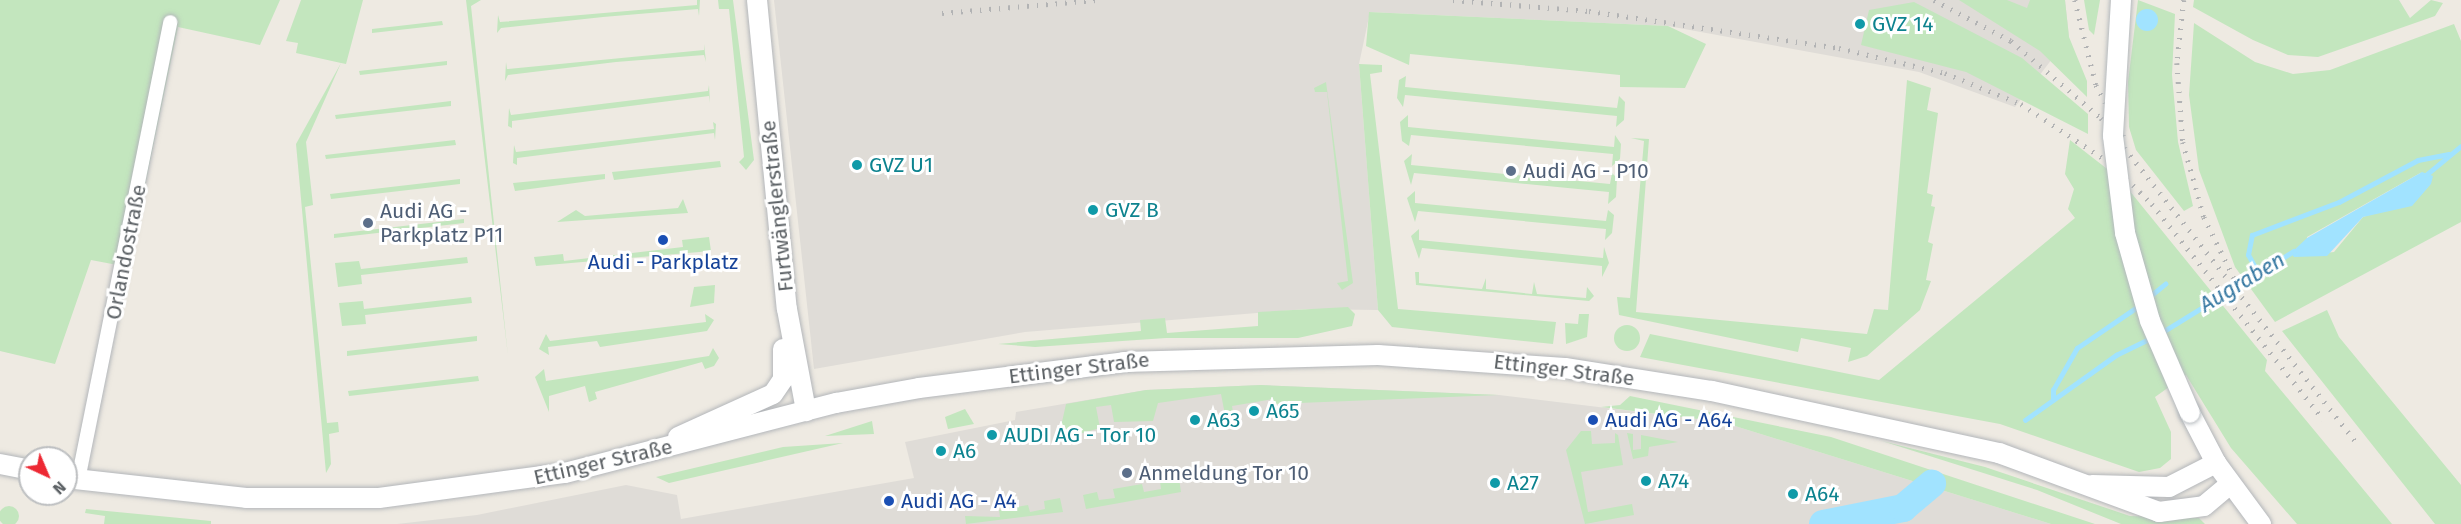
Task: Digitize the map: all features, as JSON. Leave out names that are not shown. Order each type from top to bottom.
[{"type":"main road","name":"Furtwänglerstraße","points":[[757,0],[787,309],[807,411]]},
{"type":"main road","points":[[2121,0],[2113,136],[2125,232],[2150,321],[2190,413],[2216,463],[2261,524]]},
{"type":"main road","points":[[661,449],[696,426],[773,394],[783,379],[787,309]]},
{"type":"main road","name":"Ettinger Straße","points":[[78,480],[246,498],[379,498],[554,475],[807,411],[919,388],[1124,362],[1427,356],[1565,368],[1712,391],[1913,432],[2092,485],[2127,504],[2177,513],[2204,506],[2230,484]]},
{"type":"main road","name":"Ettinger Straße","points":[[2092,485],[2169,487],[2216,463]]},
{"type":"main road","points":[[0,464],[18,468]]},
{"type":"street","name":"Orlandostraße","points":[[78,451],[170,22]]},
{"type":"shaded area","points":[[774,0],[2065,0],[2069,37],[2015,107],[1919,72],[1668,26],[1370,12],[1359,64],[1378,310],[1305,309],[1025,332],[814,369]]},
{"type":"shaded area","points":[[1261,385],[1499,395],[1722,422],[2051,524],[397,524],[477,515],[626,485],[677,495],[681,519],[914,478],[905,442],[1015,420],[1016,412],[1146,390]]},
{"type":"green space","points":[[0,0],[280,0],[260,45],[178,27],[128,267],[91,260],[55,364],[0,351]]},
{"type":"green space","points":[[301,0],[363,0],[346,64],[296,53],[298,43],[286,41]]},
{"type":"green space","points":[[466,0],[481,0],[471,6],[508,356]]},
{"type":"green space","points":[[697,0],[700,0],[699,16],[698,9],[501,28],[497,33],[498,15],[500,22],[697,5]]},
{"type":"green space","points":[[718,0],[733,0],[754,160],[746,170],[739,162],[744,157],[729,9],[719,9]]},
{"type":"green space","points":[[1959,0],[2007,0],[2027,8],[2030,0],[2065,0],[2069,37],[2087,81],[2087,97],[2040,51]]},
{"type":"green space","points":[[2084,0],[2100,0],[2094,35],[2089,30]]},
{"type":"green space","points":[[2138,0],[2175,14],[2172,75],[2178,142],[2193,206],[2184,211],[2136,150],[2129,127],[2128,82]]},
{"type":"green space","points":[[2194,0],[2399,0],[2410,18],[2431,0],[2443,3],[2435,16],[2318,57],[2288,55],[2253,40],[2193,7]]},
{"type":"green space","points":[[1914,2],[2022,58],[2088,114],[2088,134],[1966,72],[1861,45],[1869,10]]},
{"type":"green space","points":[[1369,12],[1668,26],[1706,44],[1685,88],[1620,87],[1620,75],[1410,54],[1409,65],[1366,46]]},
{"type":"green space","points":[[442,21],[443,25],[372,33],[372,29]]},
{"type":"green space","points":[[2194,23],[2255,62],[2293,74],[2330,70],[2454,24],[2461,41],[2461,222],[2275,322],[2235,267],[2199,170],[2189,95]],"holes":[[[2422,172],[2378,212],[2363,217],[2334,252],[2306,255],[2307,237]]]},
{"type":"green space","points":[[704,44],[706,62],[704,55],[616,62],[508,75],[505,81],[506,62],[507,69],[704,50]]},
{"type":"green space","points":[[447,61],[447,65],[360,75],[359,71]]},
{"type":"green space","points":[[341,63],[306,142],[313,205],[305,207],[327,423],[338,422],[339,432],[329,434],[331,464],[326,473],[296,144]]},
{"type":"green space","points":[[1359,64],[1382,65],[1382,72],[1370,74],[1398,309],[1556,322],[1553,344],[1392,327],[1378,310]]},
{"type":"green space","points":[[1406,76],[1405,87],[1617,108],[1619,96],[1625,102],[1624,120],[1616,127],[1617,116],[1405,95],[1403,107],[1397,98],[1399,80]]},
{"type":"green space","points":[[1907,80],[1931,88],[1927,110],[1938,113],[1927,193],[1933,195],[1931,206],[1935,207],[1928,242],[1933,244],[1926,280],[1931,281],[1920,310],[1867,356],[1848,362],[1851,348],[1801,338],[1798,352],[1619,315],[1617,297],[1630,298],[1644,141],[1631,138],[1649,139],[1636,312],[1867,334],[1874,309],[1888,310]]},
{"type":"green space","points":[[1326,82],[1353,283],[1342,290],[1337,283],[1348,281],[1327,92],[1315,92],[1314,88]]},
{"type":"green space","points":[[709,85],[710,103],[709,96],[512,121],[512,128],[508,126],[509,108],[511,115],[708,91]]},
{"type":"green space","points":[[451,101],[451,106],[336,119],[335,115]]},
{"type":"green space","points":[[1408,115],[1408,127],[1614,147],[1615,135],[1621,144],[1620,159],[1612,166],[1613,154],[1411,135],[1409,146],[1402,141],[1400,122]]},
{"type":"green space","points":[[713,122],[716,124],[715,140],[714,133],[517,158],[517,165],[513,163],[514,145],[516,152],[714,129]]},
{"type":"green space","points":[[455,140],[456,145],[326,159],[325,155]]},
{"type":"green space","points":[[2070,140],[2120,179],[2267,360],[2265,371],[2392,524],[2297,524],[2231,448],[2186,375],[2155,397],[2171,432],[2171,459],[2160,468],[2139,472],[2000,424],[1640,357],[1650,334],[1879,380],[2075,218],[2068,209],[2074,189],[2065,174]]},
{"type":"green space","points":[[1412,154],[1411,165],[1610,184],[1612,173],[1617,178],[1616,197],[1608,204],[1609,192],[1414,173],[1411,185],[1404,161]]},
{"type":"green space","points":[[720,161],[721,167],[614,180],[612,172]]},
{"type":"green space","points":[[605,174],[605,179],[515,191],[513,183]]},
{"type":"green space","points":[[460,179],[460,184],[331,199],[330,194]]},
{"type":"green space","points":[[1415,191],[1415,203],[1606,221],[1608,210],[1614,215],[1612,233],[1605,240],[1606,229],[1418,211],[1415,222],[1407,198]]},
{"type":"green space","points":[[683,199],[688,213],[557,222],[576,210],[585,216],[678,208]]},
{"type":"green space","points":[[464,219],[464,223],[334,238],[334,234]]},
{"type":"green space","points":[[1419,229],[1419,240],[1603,258],[1604,247],[1609,263],[1602,277],[1602,266],[1422,248],[1419,259],[1411,236]]},
{"type":"green space","points":[[709,237],[711,251],[536,266],[534,257],[563,254],[564,261],[683,247],[682,240]]},
{"type":"green space","points":[[467,257],[468,263],[361,275],[362,284],[338,287],[335,263],[359,261],[361,269]]},
{"type":"green space","points":[[1415,272],[1419,272],[1419,283],[1482,289],[1486,278],[1486,289],[1532,294],[1534,282],[1537,294],[1586,298],[1587,287],[1594,296],[1589,301],[1416,285]]},
{"type":"green space","points":[[715,285],[714,303],[690,307],[694,287]]},
{"type":"green space","points":[[471,297],[472,303],[365,315],[366,324],[342,326],[339,303],[363,301],[364,309]]},
{"type":"green space","points":[[1348,307],[1355,314],[1352,326],[1298,338],[1166,338],[1035,347],[998,344],[1141,331],[1140,320],[1165,318],[1167,333],[1258,326],[1258,312]]},
{"type":"green space","points":[[2327,310],[2339,337],[2461,485],[2461,524],[2435,524],[2282,331]]},
{"type":"green space","points":[[705,314],[714,320],[707,331],[600,347],[597,341],[548,347],[549,355],[539,349],[546,334],[550,341],[706,322]]},
{"type":"green space","points":[[1579,314],[1589,314],[1587,337],[1566,344],[1565,323],[1578,324]]},
{"type":"green space","points":[[1627,325],[1636,329],[1640,338],[1636,347],[1627,351],[1618,347],[1614,338],[1618,329]]},
{"type":"green space","points":[[477,336],[477,341],[347,356],[347,351]]},
{"type":"green space","points":[[713,348],[719,358],[714,366],[705,369],[702,362],[595,392],[597,399],[589,402],[585,386],[549,396],[549,412],[535,377],[544,369],[546,381],[709,356]]},
{"type":"green space","points":[[478,376],[479,381],[349,396],[348,391]]},
{"type":"green space","points":[[1261,385],[1499,395],[1274,404],[1273,399],[1232,406],[1235,423],[1227,425],[1221,394],[1158,403],[1153,421],[1114,422],[1111,405],[1096,407],[1100,428],[1058,440],[1066,404],[1146,390]]},
{"type":"green space","points":[[1630,396],[1831,437],[2095,524],[2051,524],[1722,422],[1601,407],[1620,405]]},
{"type":"green space","points":[[965,409],[974,424],[948,429],[945,417]]},
{"type":"green space","points":[[872,421],[874,434],[825,436]]},
{"type":"green space","points":[[1581,431],[1591,431],[1592,444],[1615,443],[1615,433],[1618,435],[1623,465],[1581,472],[1588,512],[1632,504],[1634,515],[1585,524],[1566,450]]},
{"type":"green space","points":[[1627,433],[1633,434],[1633,450],[1641,449],[1641,435],[1678,442],[1649,447],[1648,456],[1633,459]]},
{"type":"green space","points":[[1882,441],[1985,467],[2130,516],[2199,518],[2205,524],[2121,524],[2037,490]]},
{"type":"green space","points":[[843,443],[669,483],[656,477],[783,447]]},
{"type":"green space","points":[[1179,478],[1181,492],[1086,509],[1083,495],[1097,492],[1099,500],[1115,498],[1113,489],[1142,484],[1144,492],[1161,489],[1160,481]]},
{"type":"green space","points":[[1060,498],[1063,512],[966,524],[965,516],[1000,517],[999,510],[1028,505],[1030,512],[1045,509],[1044,501]]},
{"type":"green space","points":[[9,506],[16,509],[19,516],[16,523],[9,526],[2,523],[-1,516],[2,509]]},
{"type":"green space","points":[[86,509],[211,521],[211,524],[104,524],[105,516],[85,513]]},
{"type":"water","points":[[2147,9],[2155,12],[2158,20],[2155,28],[2147,31],[2139,28],[2136,20],[2139,12]]},
{"type":"water","points":[[2422,172],[2433,176],[2431,184],[2412,206],[2363,217],[2327,256],[2294,257],[2291,253],[2307,238]]},
{"type":"waterway","name":"Augraben","points":[[2426,175],[2461,146]]},
{"type":"waterway","points":[[2257,271],[2248,255],[2252,235],[2339,202],[2418,160],[2448,154]]},
{"type":"waterway","name":"Augraben","points":[[2161,333],[2294,251]]},
{"type":"waterway","points":[[2149,297],[2165,284]]},
{"type":"waterway","points":[[2053,400],[2053,390],[2077,348],[2140,305]]},
{"type":"waterway","name":"Augraben","points":[[2025,420],[2116,355],[2151,338]]},
{"type":"waterway","name":"Augraben","points":[[1920,497],[1932,484]]},
{"type":"waterway","points":[[1823,524],[1903,508],[1932,484]]},
{"type":"railway","points":[[942,13],[1096,0]]},
{"type":"railway","points":[[1453,0],[1589,11],[1839,48],[1945,73],[2021,104],[2113,165],[2152,204],[2323,419]]},
{"type":"railway","points":[[1934,0],[2011,41],[2101,118],[2358,445]]},
{"type":"railway","points":[[2075,0],[2096,85],[2124,137]]},
{"type":"railway","points":[[2184,0],[2177,63],[2183,142],[2204,217],[2235,280]]},
{"type":"place","name":"GVZ 14","points":[[1860,24]]},
{"type":"place","name":"GVZ U1","points":[[857,165]]},
{"type":"place","name":"Audi AG - P10","points":[[1511,171]]},
{"type":"place","name":"GVZ B","points":[[1093,210]]},
{"type":"place","name":"Audi AG - Parkplatz P11","points":[[368,223]]},
{"type":"place","name":"Audi - Parkplatz","points":[[663,240]]},
{"type":"place","name":"A65","points":[[1254,411]]},
{"type":"place","name":"A63","points":[[1195,420]]},
{"type":"place","name":"Audi AG - A64","points":[[1593,420]]},
{"type":"place","name":"AUDI AG - Tor 10","points":[[992,435]]},
{"type":"place","name":"A6","points":[[941,451]]},
{"type":"place","name":"Anmeldung Tor 10","points":[[1127,473]]},
{"type":"place","name":"A74","points":[[1646,481]]},
{"type":"place","name":"A27","points":[[1495,483]]},
{"type":"place","name":"A64","points":[[1793,494]]},
{"type":"place","name":"Audi AG - A4","points":[[889,501]]}]
